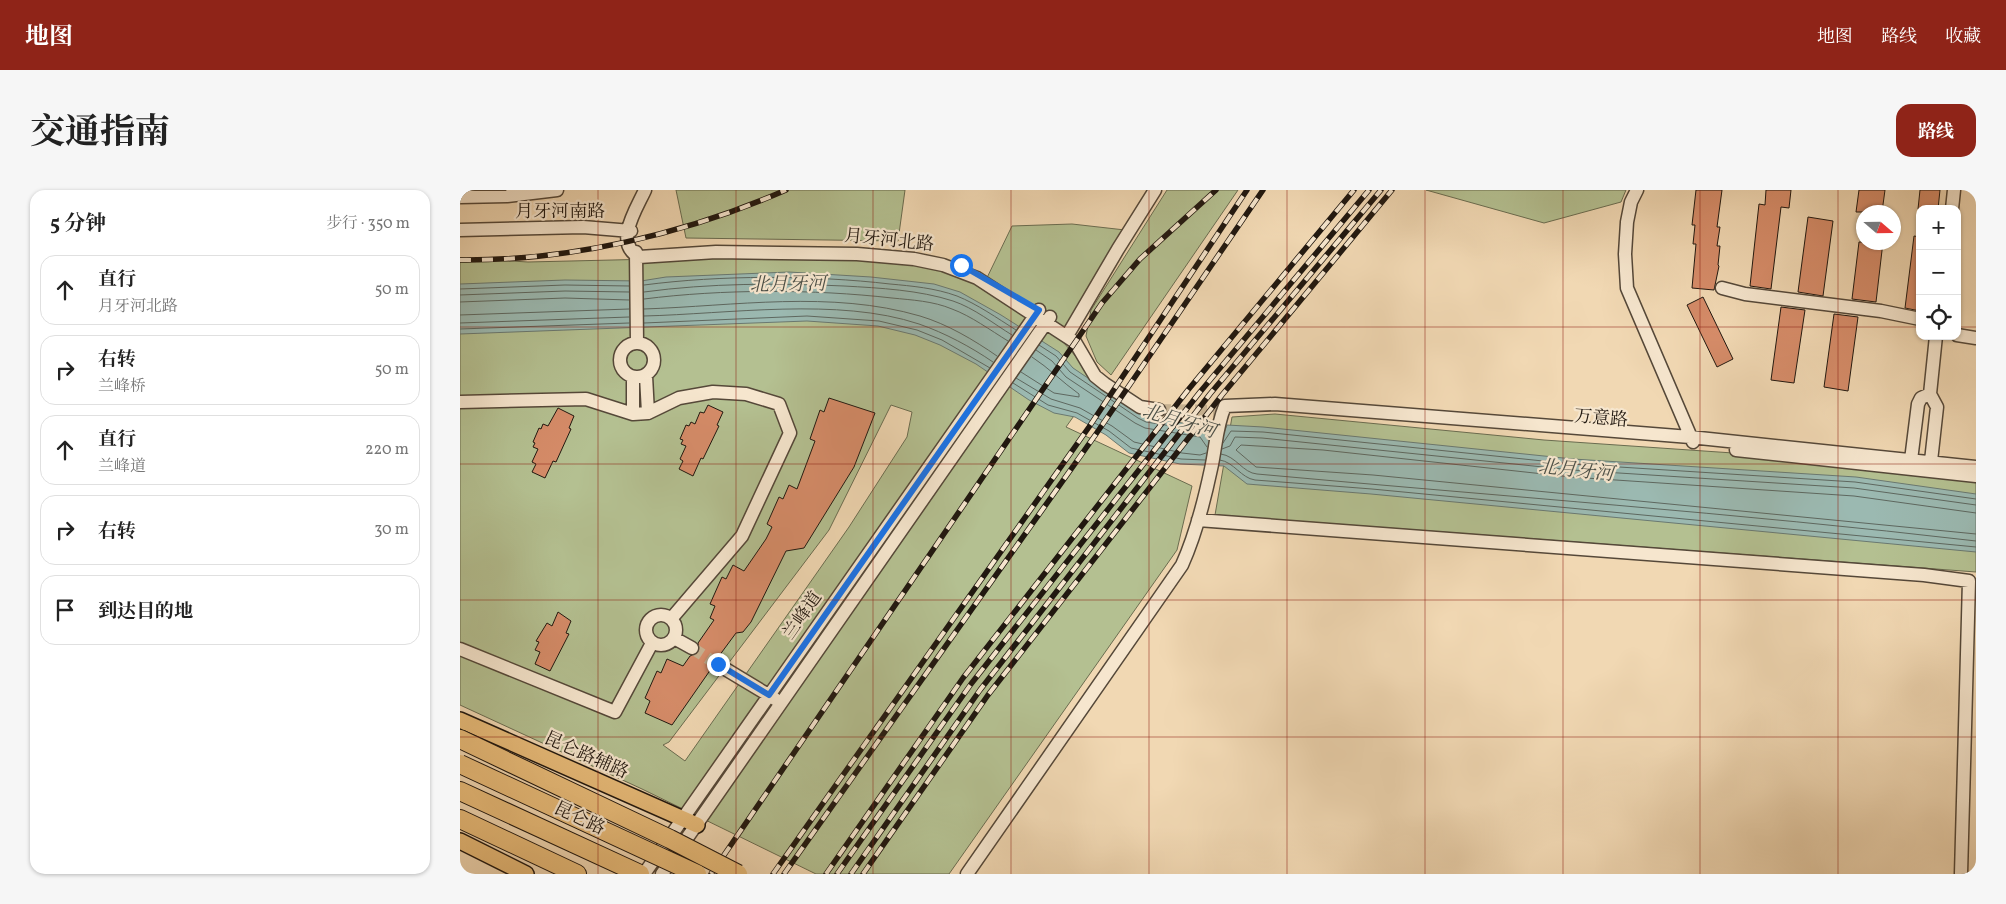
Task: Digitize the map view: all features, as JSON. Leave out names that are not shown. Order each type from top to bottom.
[{"type":"highway","points":[[460,739],[670,839],[738,874]]},
{"type":"highway","name":"昆仑路","points":[[460,764],[661,865],[697,874]]},
{"type":"highway","points":[[460,793],[613,874]]},
{"type":"highway","name":"昆仑路","points":[[460,793],[640,874]]},
{"type":"highway","points":[[460,819],[577,874]]},
{"type":"highway","points":[[661,865],[710,874]]},
{"type":"main road","name":"昆仑路辅路","points":[[460,720],[690,822]]},
{"type":"main road","points":[[460,841],[526,874]]},
{"type":"street","points":[[460,197],[507,196],[557,190]]},
{"type":"street","points":[[633,414],[640,377],[654,367],[654,356],[648,346],[637,337],[636,254],[630,240],[629,230],[646,190]]},
{"type":"street","points":[[629,230],[650,190]]},
{"type":"street","points":[[1069,334],[1155,190]]},
{"type":"street","points":[[1636,190],[1631,202],[1627,222],[1625,254],[1627,288],[1692,441]]},
{"type":"street","points":[[1952,205],[1954,190]]},
{"type":"street","name":"月牙河南路","points":[[460,230],[583,227],[629,230]]},
{"type":"street","name":"月牙河北路","points":[[636,254],[643,258],[716,252],[822,252],[914,259],[943,264],[969,274],[1041,319],[1069,334],[1079,336],[1098,374],[1108,381]]},
{"type":"street","points":[[1722,288],[1745,294],[1882,311],[1916,318]]},
{"type":"street","name":"兰峰道","points":[[661,865],[769,695],[991,379],[1041,319]]},
{"type":"street","name":"兰峰道","points":[[644,874],[690,822],[782,703],[1002,387],[1041,319]]},
{"type":"street","name":"月牙河北路","points":[[1069,334],[1100,380],[1140,407],[1162,408],[1150,406],[1133,397]]},
{"type":"street","points":[[1961,336],[1976,338]]},
{"type":"street","points":[[637,337],[626,346],[620,356],[621,367],[640,377],[648,413]]},
{"type":"street","points":[[1930,466],[1937,407],[1930,394],[1936,340]]},
{"type":"street","points":[[460,402],[586,399],[633,414],[648,413],[678,398],[713,392],[746,394],[779,404],[790,433],[742,536],[671,619]]},
{"type":"street","points":[[1910,464],[1918,404],[1921,398],[1930,394]]},
{"type":"street","name":"万意路","points":[[1198,520],[1211,469],[1222,413],[1275,409],[1692,441],[1930,466],[1976,467]]},
{"type":"street","name":"万意路","points":[[1930,466],[1976,476]]},
{"type":"street","points":[[966,874],[1182,565],[1196,534],[1198,520],[1924,575],[1969,581],[1961,874]]},
{"type":"street","points":[[661,615],[671,619],[676,628],[674,638],[666,645],[652,643],[646,635],[648,621],[661,615]]},
{"type":"street","points":[[674,638],[692,648]]},
{"type":"street","points":[[460,649],[615,712],[652,643]]},
{"type":"street","points":[[718,664],[782,703]]},
{"type":"green space","points":[[676,190],[905,190],[898,241],[686,238]]},
{"type":"green space","points":[[1167,190],[1238,190],[1111,375],[1097,362],[1086,336],[1091,310]]},
{"type":"green space","points":[[1426,190],[1626,190],[1621,202],[1544,223]]},
{"type":"green space","points":[[1072,224],[1125,230],[1064,343],[1098,382],[1066,427],[1192,486],[1177,550],[949,874],[816,874],[642,789],[460,705],[460,258],[528,262],[824,255],[897,261],[959,272],[983,286],[1012,226]],"holes":[[[891,405],[912,412],[907,437],[849,527],[685,761],[663,745],[669,742],[829,530]]]},
{"type":"green space","points":[[1275,414],[1544,440],[1733,453],[1976,480],[1976,572],[1215,515],[1232,417]]},
{"type":"water","name":"北月牙河","points":[[789,272],[871,277],[934,284],[960,292],[1001,315],[1059,352],[1073,368],[1147,417],[1206,427],[1222,438],[1227,425],[1263,427],[1573,459],[1856,477],[1976,494],[1976,552],[1371,494],[1247,484],[1224,466],[1180,464],[1129,453],[1106,435],[1075,417],[1054,413],[1029,400],[976,364],[940,345],[915,335],[878,326],[807,321],[460,334],[460,284],[565,280],[641,281],[666,277]]},
{"type":"building","points":[[1696,190],[1722,190],[1717,227],[1720,227],[1717,246],[1720,246],[1719,266],[1714,290],[1692,288],[1696,244],[1693,244],[1695,225],[1692,225]]},
{"type":"building","points":[[1766,190],[1791,190],[1789,208],[1781,207],[1771,289],[1750,286],[1759,204],[1765,205]]},
{"type":"building","points":[[1859,190],[1885,190],[1883,205],[1857,205]]},
{"type":"building","points":[[1920,190],[1940,190],[1938,205],[1918,205]]},
{"type":"building","points":[[1808,217],[1833,221],[1823,296],[1798,292]]},
{"type":"building","points":[[1914,236],[1916,236],[1916,310],[1905,308]]},
{"type":"building","points":[[1858,250],[1882,250],[1876,302],[1852,299]]},
{"type":"building","points":[[1703,297],[1733,359],[1717,367],[1687,305]]},
{"type":"building","points":[[1781,307],[1805,310],[1794,383],[1771,380]]},
{"type":"building","points":[[1834,314],[1858,317],[1848,391],[1824,387]]},
{"type":"building","points":[[829,398],[875,413],[854,467],[804,548],[786,551],[751,622],[743,632],[736,633],[719,656],[710,659],[711,669],[672,725],[645,713],[650,701],[645,698],[657,671],[661,673],[667,659],[683,666],[690,656],[699,652],[698,643],[714,620],[710,618],[715,606],[710,604],[722,577],[726,579],[733,565],[744,571],[772,527],[767,524],[779,497],[783,499],[789,485],[797,489],[815,441],[810,439],[820,410],[824,412]]},
{"type":"building","points":[[708,405],[723,412],[717,425],[719,426],[693,476],[679,469],[683,461],[680,459],[686,446],[681,444],[683,440],[680,439],[686,425],[689,426],[691,422],[695,424],[700,412],[704,413]]},
{"type":"building","points":[[558,408],[574,416],[569,428],[571,429],[556,462],[553,461],[545,478],[532,472],[536,464],[532,462],[538,449],[533,447],[535,443],[533,442],[539,428],[541,429],[543,424],[548,426]]},
{"type":"building","points":[[558,612],[571,621],[566,633],[569,634],[550,671],[535,664],[540,652],[535,650],[539,642],[536,641],[547,623],[552,626]]},
{"type":"tunnel","points":[[1159,410],[1223,411]]},
{"type":"tunnel","points":[[692,648],[717,664]]},
{"type":"railway","points":[[460,260],[543,256],[626,242],[708,220],[786,190]]},
{"type":"railway","points":[[711,874],[1102,303],[1140,259],[1216,190]]},
{"type":"railway","points":[[773,874],[1089,427],[1247,190]]},
{"type":"railway","points":[[784,874],[1096,434],[1263,190]]},
{"type":"railway","points":[[826,874],[963,678],[1188,390],[1354,190]]},
{"type":"railway","points":[[837,874],[971,684],[1200,392],[1369,190]]},
{"type":"railway","points":[[851,874],[980,690],[1210,394],[1381,190]]},
{"type":"railway","points":[[863,874],[988,695],[1222,395],[1392,190]]},
{"type":"route","points":[[718,664],[769,695],[1039,310],[975,271],[961,265]]}]
